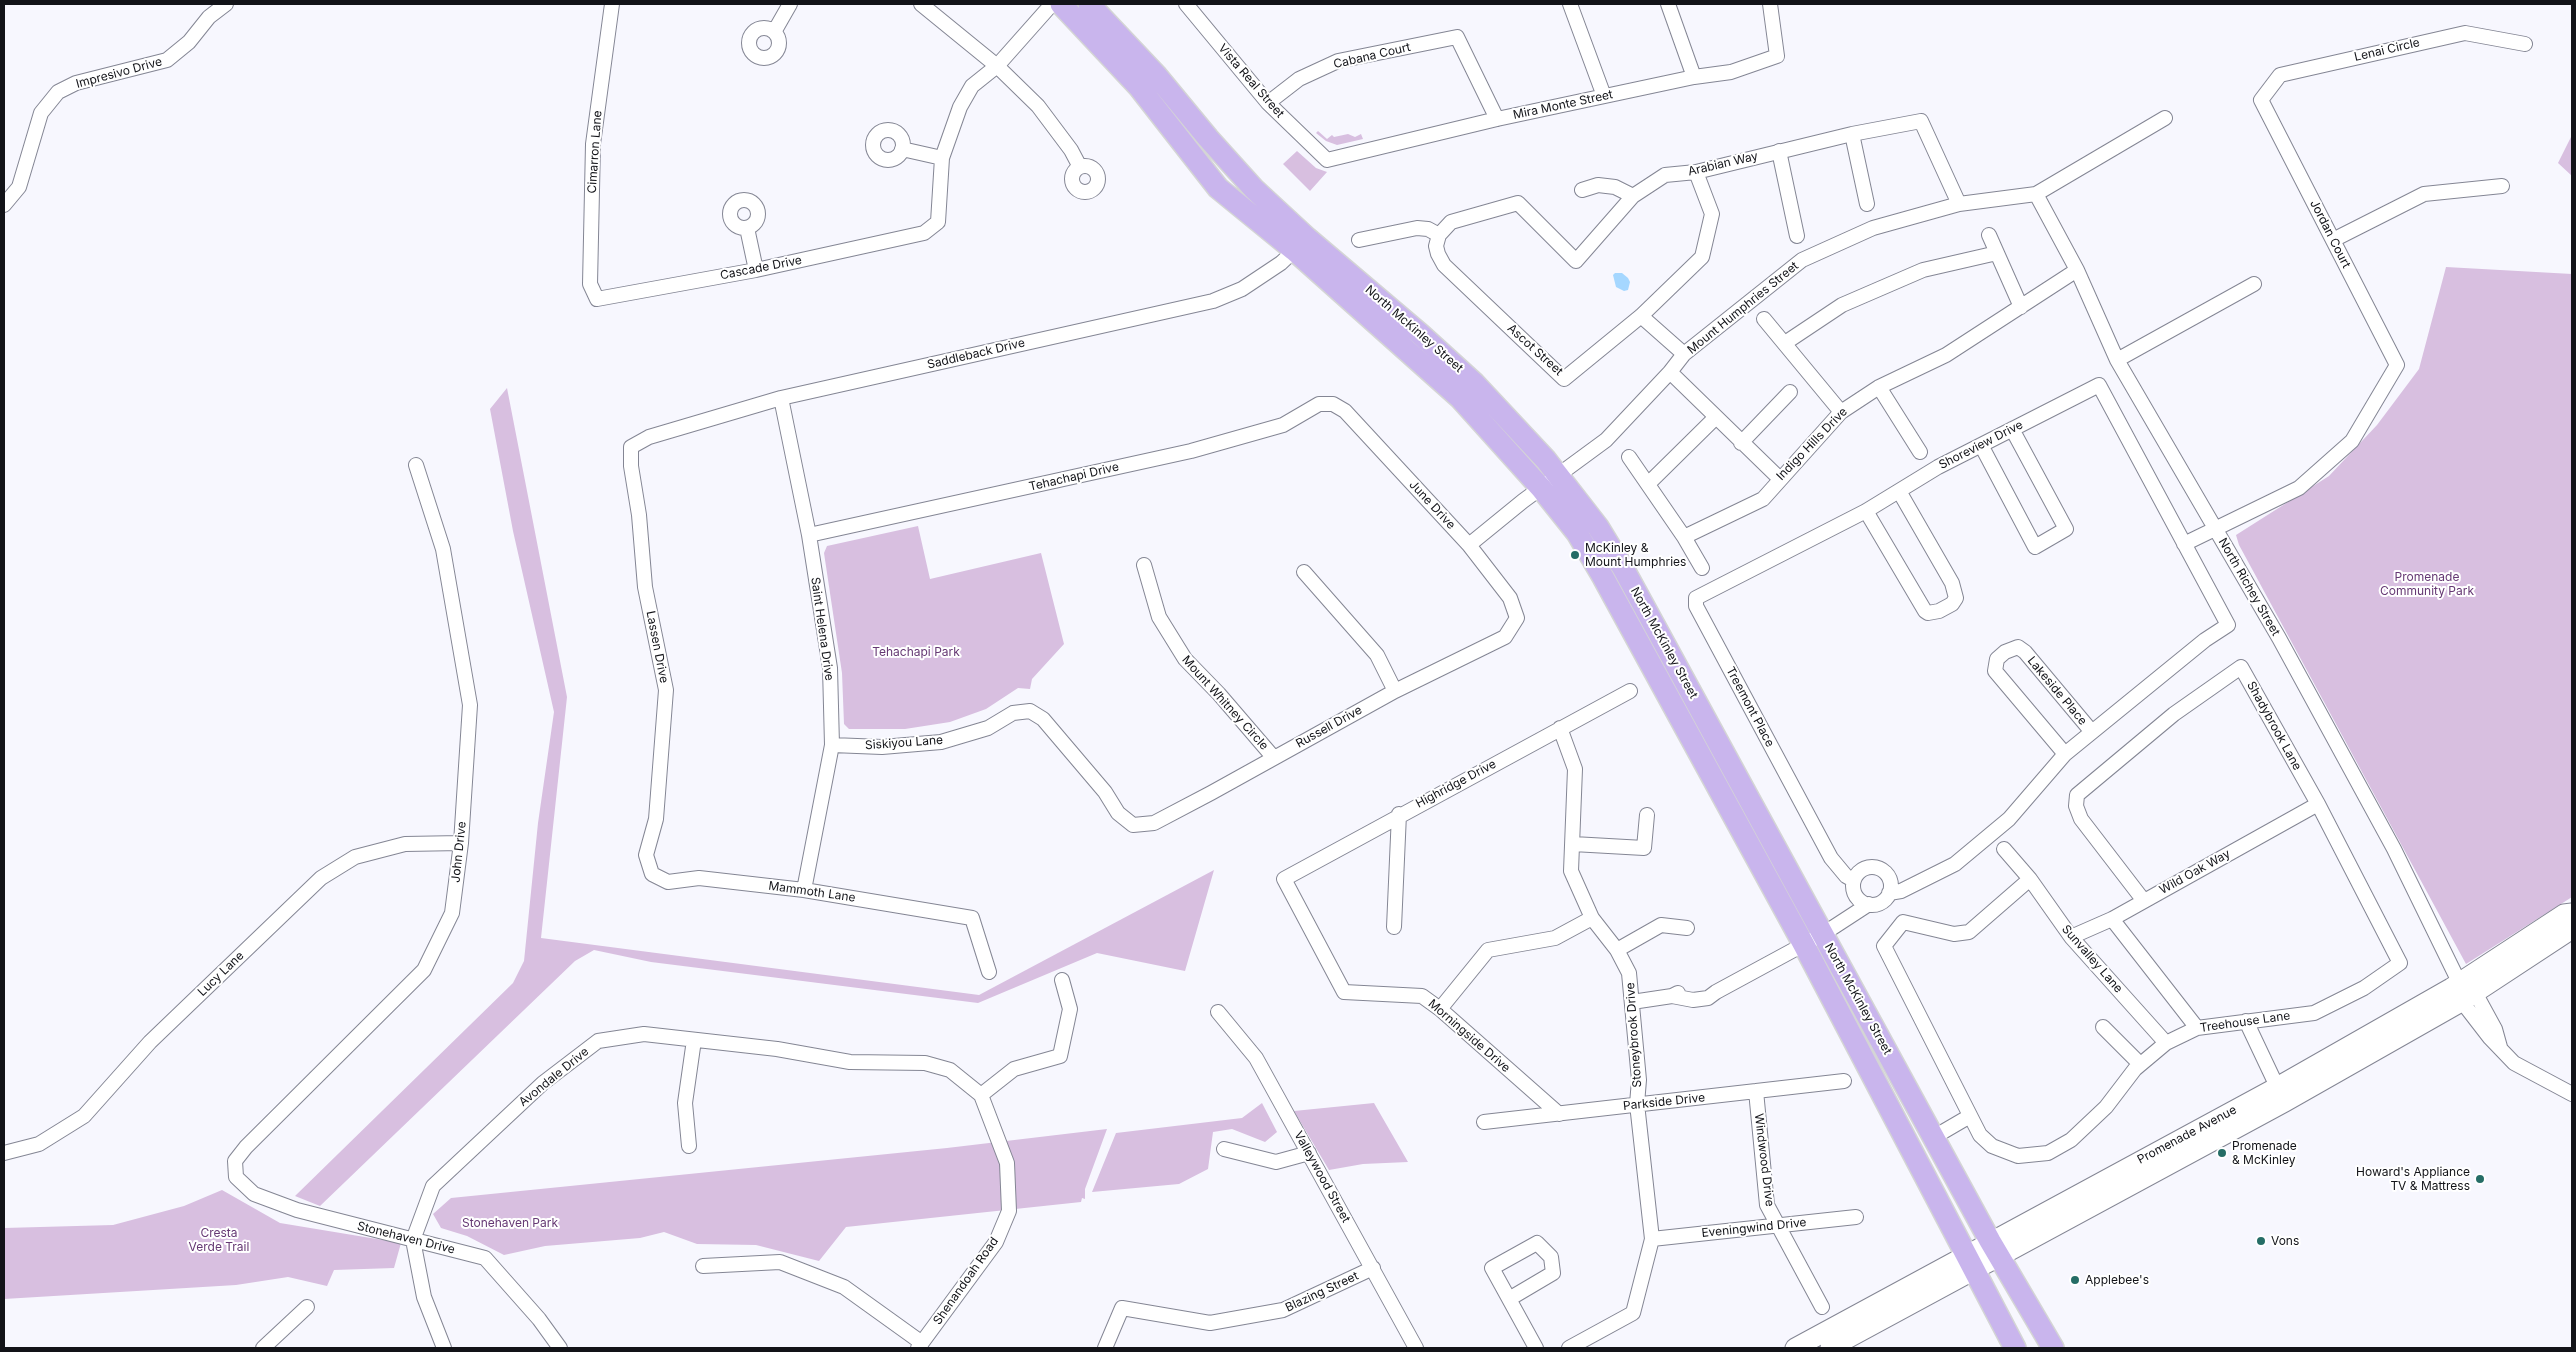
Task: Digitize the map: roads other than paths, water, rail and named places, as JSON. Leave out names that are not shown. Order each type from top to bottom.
[{"type":"main road","name":"North McKinley Street","points":[[1060,4],[1138,87],[1218,188],[1301,244],[1420,334],[1474,383],[1558,474],[1598,527],[1624,568],[1994,1248],[2053,1348]]},
{"type":"main road","name":"North McKinley Street","points":[[1089,4],[1156,75],[1301,244],[1460,398],[1541,488],[1577,533],[1604,577],[1804,945],[2015,1348]]},
{"type":"main road","name":"Promenade Avenue","points":[[2463,988],[2564,914],[2572,912]]},
{"type":"main road","name":"Promenade Avenue","points":[[1830,1348],[1994,1248],[2281,1095],[2463,988],[2572,929]]},
{"type":"main road","name":"Promenade Avenue","points":[[1795,1348],[1971,1262]]},
{"type":"street","name":"Impresivo Drive","points":[[4,205],[19,187],[41,113],[58,92],[76,83],[167,60],[189,42],[209,17],[226,4]]},
{"type":"street","name":"Cimarron Lane","points":[[597,299],[590,284],[593,144],[612,4]]},
{"type":"street","points":[[774,32],[790,4]]},
{"type":"street","points":[[921,4],[997,66],[1038,106],[1071,150],[1080,167]]},
{"type":"street","points":[[902,149],[942,158],[964,100],[972,86],[997,66],[1052,4]]},
{"type":"street","name":"Vista Real Street","points":[[1186,4],[1268,103],[1327,160],[1348,156]]},
{"type":"street","points":[[1570,4],[1604,96]]},
{"type":"street","points":[[1668,4],[1694,77]]},
{"type":"street","name":"Mira Monte Street","points":[[1348,156],[1497,119],[1694,77],[1731,72],[1777,56],[1770,4]]},
{"type":"street","name":"Lenai Circle","points":[[2262,100],[2280,75],[2465,32],[2525,44]]},
{"type":"street","name":"Cabana Court","points":[[1268,103],[1299,80],[1338,61],[1456,37],[1497,119]]},
{"type":"street","name":"Jordan Court","points":[[2216,529],[2299,488],[2352,441],[2397,365],[2262,100]]},
{"type":"street","points":[[2036,194],[2165,118]]},
{"type":"street","name":"Arabian Way","points":[[1439,234],[1445,226],[1460,218],[1518,203],[1576,261],[1633,196],[1665,176],[1696,172],[1852,134],[1921,121],[1959,204]]},
{"type":"street","points":[[1852,134],[1867,204]]},
{"type":"street","points":[[1779,151],[1797,236]]},
{"type":"street","name":"Cascade Drive","points":[[597,299],[756,270],[924,233],[938,222],[942,158]]},
{"type":"street","points":[[1684,354],[1640,316],[1702,257],[1712,214],[1696,172]]},
{"type":"street","points":[[1582,190],[1598,185],[1615,187],[1633,196]]},
{"type":"street","points":[[2333,240],[2424,194],[2502,186]]},
{"type":"street","name":"Mount Humphries Street","points":[[1469,545],[1558,474],[1606,440],[1670,372],[1684,354],[1802,260],[1874,228],[1959,204],[2036,194]]},
{"type":"street","name":"North Richey Street","points":[[2036,194],[2077,270],[2117,360],[2278,638],[2394,849],[2490,1038],[2514,1063],[2572,1094]]},
{"type":"street","points":[[747,228],[756,270]]},
{"type":"street","points":[[1360,240],[1417,228],[1428,229],[1439,234]]},
{"type":"street","name":"Ascot Street","points":[[1439,234],[1436,246],[1444,265],[1564,378],[1640,316]]},
{"type":"street","points":[[1989,235],[2021,307]]},
{"type":"street","name":"Saddleback Drive","points":[[631,447],[658,434],[781,398],[1213,301],[1242,289],[1281,263],[1301,244]]},
{"type":"street","points":[[1785,342],[1842,305],[1923,270],[1997,253]]},
{"type":"street","name":"Indigo Hills Drive","points":[[1684,538],[1763,498],[1779,478],[1841,412],[1879,387],[1946,355],[2077,270]]},
{"type":"street","points":[[2117,360],[2254,284]]},
{"type":"street","points":[[1764,319],[1785,342],[1841,412]]},
{"type":"street","points":[[1670,372],[1715,418],[1779,478]]},
{"type":"street","name":"Shoreview Drive","points":[[1769,560],[1866,511],[1938,467],[2099,385],[2184,544]]},
{"type":"street","points":[[1879,387],[1920,452]]},
{"type":"street","points":[[1741,443],[1790,392]]},
{"type":"street","name":"Saint Helena Drive","points":[[781,398],[809,535],[830,668],[832,746],[804,890]]},
{"type":"street","name":"Tehachapi Drive","points":[[809,535],[1191,451],[1283,425],[1319,404],[1333,404]]},
{"type":"street","name":"June Drive","points":[[1333,404],[1345,411],[1469,545],[1510,598],[1517,618]]},
{"type":"street","points":[[1648,484],[1715,418]]},
{"type":"street","points":[[1981,445],[2035,547],[2066,530],[2012,429]]},
{"type":"street","name":"Lassen Drive","points":[[631,447],[631,466],[639,515],[645,587],[666,690],[656,819],[646,855],[652,874]]},
{"type":"street","points":[[1629,457],[1702,568]]},
{"type":"street","name":"John Drive","points":[[235,1161],[246,1146],[424,970],[452,913],[462,843],[470,705],[443,549],[416,465]]},
{"type":"street","points":[[1866,511],[1925,611],[1928,613],[1939,611],[1952,604],[1956,598],[1952,583],[1899,491]]},
{"type":"street","points":[[2184,544],[2216,529]]},
{"type":"street","name":"Lakeside Place","points":[[1632,1002],[1672,996],[1693,1000],[1708,998],[1823,934],[1869,904],[1881,902],[1889,893],[1901,891],[1955,864],[2009,819],[2065,754],[2205,640],[2228,626],[2184,544]]},
{"type":"street","name":"Treemont Place","points":[[1769,560],[1696,598],[1696,606],[1831,858],[1846,876],[1853,880]]},
{"type":"street","name":"Mount Whitney Circle","points":[[1144,565],[1159,617],[1184,659],[1219,694],[1274,758]]},
{"type":"street","points":[[1304,572],[1377,655],[1395,691]]},
{"type":"street","name":"Russell Drive","points":[[1133,824],[1154,823],[1395,691],[1504,637],[1517,618]]},
{"type":"street","name":"Lakeside Place","points":[[2065,754],[1995,671],[1997,659],[2005,652],[2018,647],[2025,652],[2092,732]]},
{"type":"street","name":"Shadybrook Lane","points":[[2144,901],[2081,819],[2076,806],[2076,795],[2174,714],[2241,668],[2318,804],[2377,916]]},
{"type":"street","name":"Highridge Drive","points":[[1284,878],[1398,814],[1630,691]]},
{"type":"street","name":"Siskiyou Lane","points":[[832,746],[882,747],[941,742],[988,728],[1013,713],[1030,710],[1043,719],[1105,792],[1118,813],[1133,824]]},
{"type":"street","name":"Stoneybrook Drive","points":[[1560,728],[1575,769],[1571,871],[1592,918],[1618,950],[1629,973],[1639,1080],[1638,1104],[1652,1239],[1633,1313],[1569,1348]]},
{"type":"street","name":"Wild Oak Way","points":[[2071,937],[2112,919],[2318,804]]},
{"type":"street","points":[[1394,927],[1398,814]]},
{"type":"street","points":[[1573,844],[1644,848],[1647,815]]},
{"type":"street","name":"Lucy Lane","points":[[4,1153],[38,1144],[84,1116],[150,1042],[321,878],[355,856],[404,844],[462,843]]},
{"type":"street","name":"Sunvalley Lane","points":[[2004,849],[2030,879],[2071,937],[2166,1043]]},
{"type":"street","points":[[1869,904],[1858,898],[1852,887],[1853,880],[1861,870],[1867,867],[1879,868],[1888,876],[1890,882],[1889,893]]},
{"type":"street","name":"Mammoth Lane","points":[[652,874],[668,882],[699,878],[804,890],[972,918],[989,972]]},
{"type":"street","name":"Morningside Drive","points":[[1284,878],[1344,992],[1422,996],[1440,1009],[1559,1114]]},
{"type":"street","name":"Treehouse Lane","points":[[2030,879],[1969,932],[1954,934],[1903,922],[1884,946],[1980,1135],[1992,1146],[2018,1156],[2048,1153],[2071,1140],[2099,1114],[2140,1064],[2166,1043],[2197,1028],[2314,1013],[2364,988],[2400,963],[2377,916]]},
{"type":"street","points":[[1440,1009],[1488,950],[1555,938],[1592,918]]},
{"type":"street","points":[[2112,919],[2197,1028]]},
{"type":"street","points":[[1618,950],[1661,925],[1687,928]]},
{"type":"street","points":[[981,1096],[1014,1069],[1060,1056],[1070,1009],[1062,980]]},
{"type":"street","name":"Valleywood Street","points":[[1218,1012],[1256,1058],[1416,1348]]},
{"type":"street","points":[[2246,1021],[2281,1095]]},
{"type":"street","points":[[2103,1027],[2140,1064]]},
{"type":"street","name":"Avondale Drive","points":[[413,1240],[433,1186],[543,1082],[598,1041],[644,1034],[777,1049],[850,1062],[926,1063],[950,1070],[981,1096]]},
{"type":"street","points":[[689,1146],[685,1103],[694,1040]]},
{"type":"street","name":"Parkside Drive","points":[[1484,1122],[1844,1081]]},
{"type":"street","name":"Windwood Drive","points":[[1756,1091],[1767,1205],[1776,1225],[1822,1307]]},
{"type":"street","name":"Shenandoah Road","points":[[920,1345],[996,1242],[1009,1211],[1007,1162],[981,1096]]},
{"type":"street","points":[[1934,1137],[1970,1116]]},
{"type":"street","points":[[1224,1149],[1276,1162],[1309,1153]]},
{"type":"street","name":"Stonehaven Drive","points":[[235,1161],[236,1177],[254,1194],[297,1210],[485,1258],[539,1318],[560,1348]]},
{"type":"street","name":"Eveningwind Drive","points":[[1652,1239],[1856,1217]]},
{"type":"street","points":[[413,1240],[424,1297],[444,1348]]},
{"type":"street","points":[[1509,1299],[1553,1273],[1551,1257],[1537,1243],[1492,1268],[1509,1299],[1536,1348]]},
{"type":"street","points":[[703,1266],[780,1262],[844,1287],[920,1345]]},
{"type":"street","name":"Blazing Street","points":[[1105,1348],[1122,1308],[1210,1323],[1283,1310],[1373,1268]]},
{"type":"street","points":[[263,1348],[307,1307]]},
{"type":"water","points":[[1615,273],[1622,273],[1628,278],[1630,282],[1628,290],[1624,291],[1616,287],[1613,275]]},
{"type":"place","name":"McKinley & Mount Humphries","points":[[1575,555]]},
{"type":"place","name":"Promenade & McKinley","points":[[2222,1153]]},
{"type":"place","name":"Howard's Appliance TV & Mattress","points":[[2480,1179]]},
{"type":"place","name":"Vons","points":[[2261,1241]]},
{"type":"place","name":"Applebee's","points":[[2075,1280]]},
{"type":"park label","name":"Promenade Community Park","points":[[2427,584]]},
{"type":"park label","name":"Tehachapi Park","points":[[916,652]]},
{"type":"park label","name":"Stonehaven Park","points":[[510,1223]]},
{"type":"park label","name":"Cresta Verde Trail","points":[[219,1240]]}]
